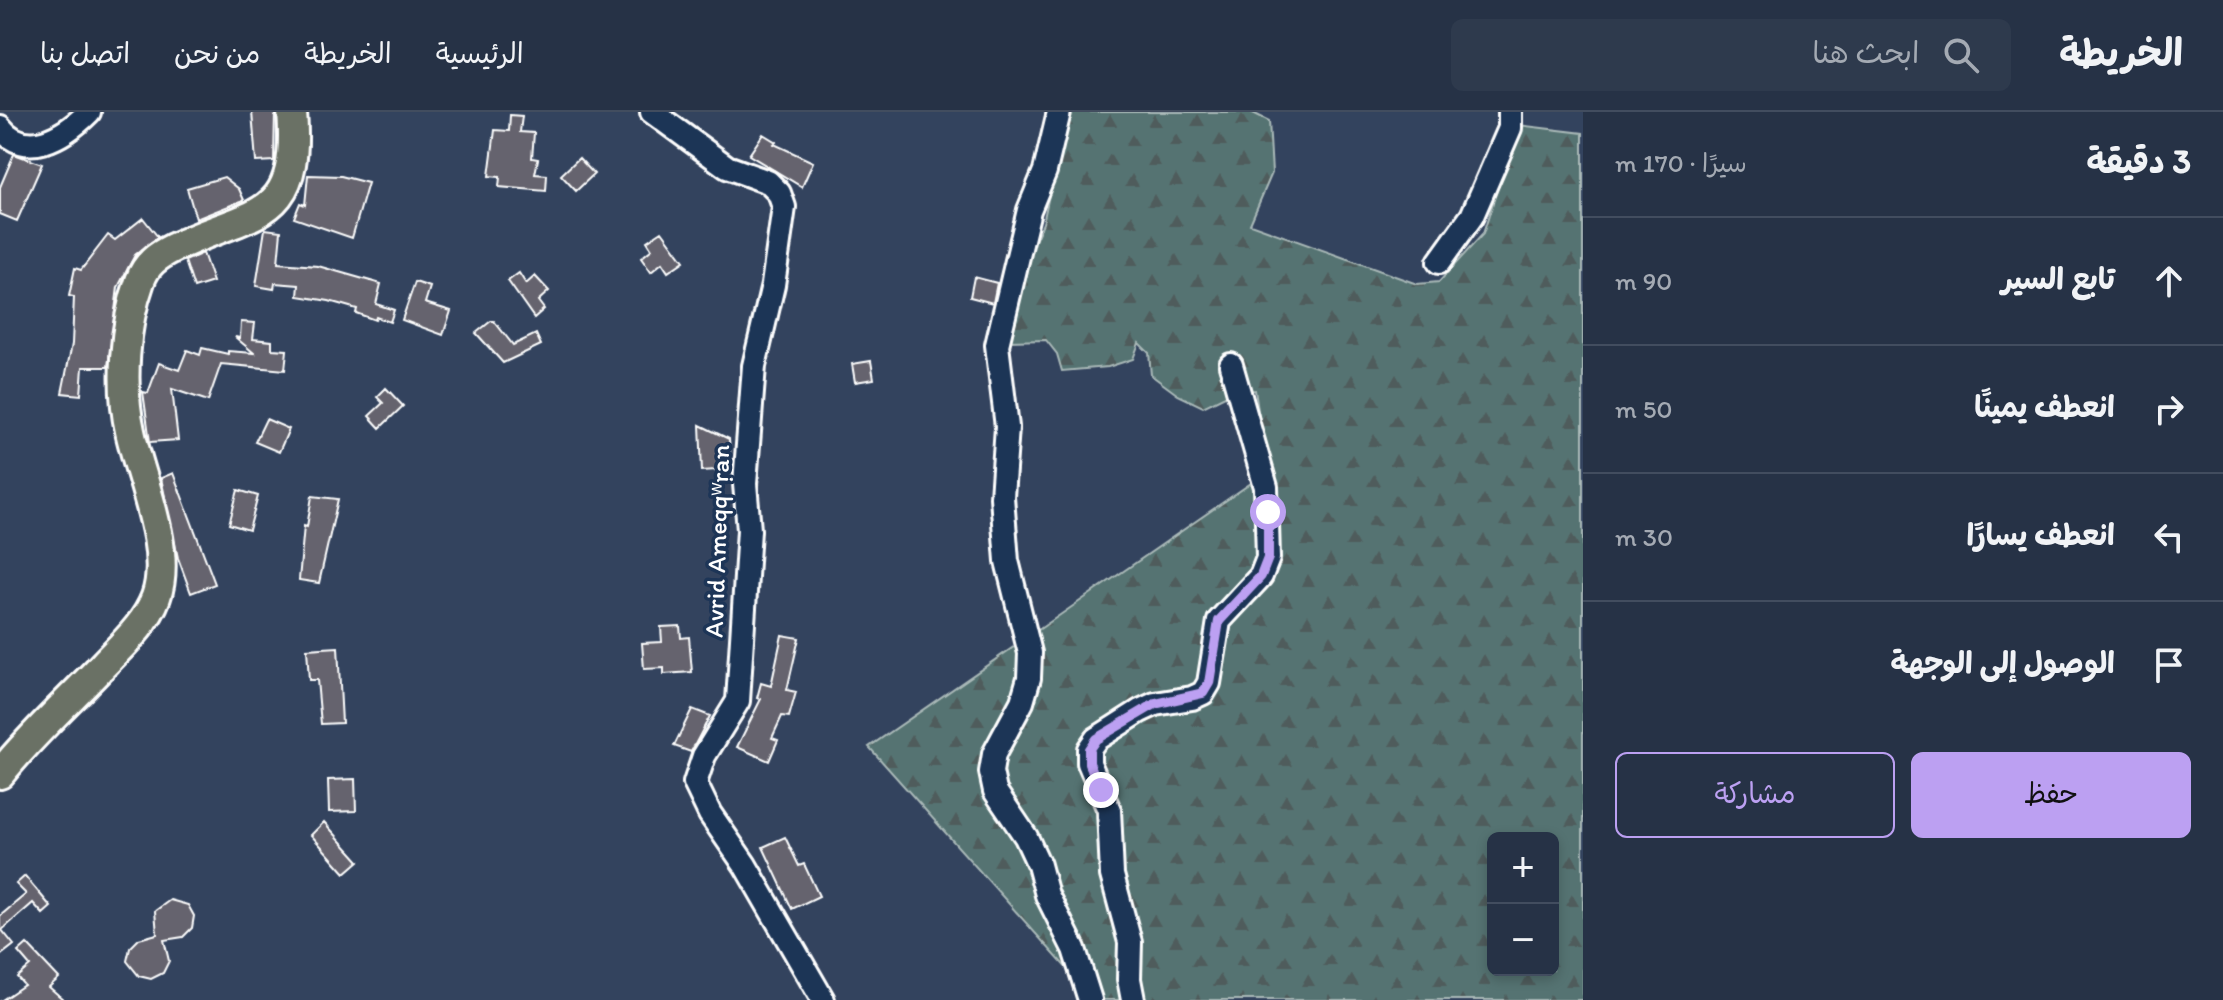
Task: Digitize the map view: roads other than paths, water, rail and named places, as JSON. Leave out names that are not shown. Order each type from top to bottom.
[{"type":"main road","points":[[0,774],[137,629],[156,598],[161,577],[159,548],[129,429],[126,382],[132,310],[140,281],[155,257],[249,219],[276,201],[288,182],[292,112]]},
{"type":"street","points":[[0,127],[8,138],[28,145],[47,142],[73,129],[89,112]]},
{"type":"street","name":"Avrid Ameqqʷṛan","points":[[652,112],[727,167],[768,182],[779,193],[784,207],[773,285],[754,366],[745,484],[749,530],[738,701],[704,756],[695,783],[710,814],[745,865],[823,1000]]},
{"type":"street","points":[[1059,112],[1050,157],[1029,210],[997,345],[1007,427],[1002,497],[1007,561],[1030,653],[1029,678],[1022,702],[994,754],[991,772],[995,791],[1026,837],[1039,865],[1047,895],[1074,949],[1090,1000]]},
{"type":"street","points":[[1439,262],[1472,216],[1510,128],[1510,112]]},
{"type":"street","points":[[1133,1000],[1129,979],[1130,942],[1112,875],[1109,810],[1089,763],[1089,749],[1096,739],[1140,711],[1155,704],[1203,693],[1209,683],[1219,621],[1261,576],[1268,558],[1266,487],[1231,365]]}]
